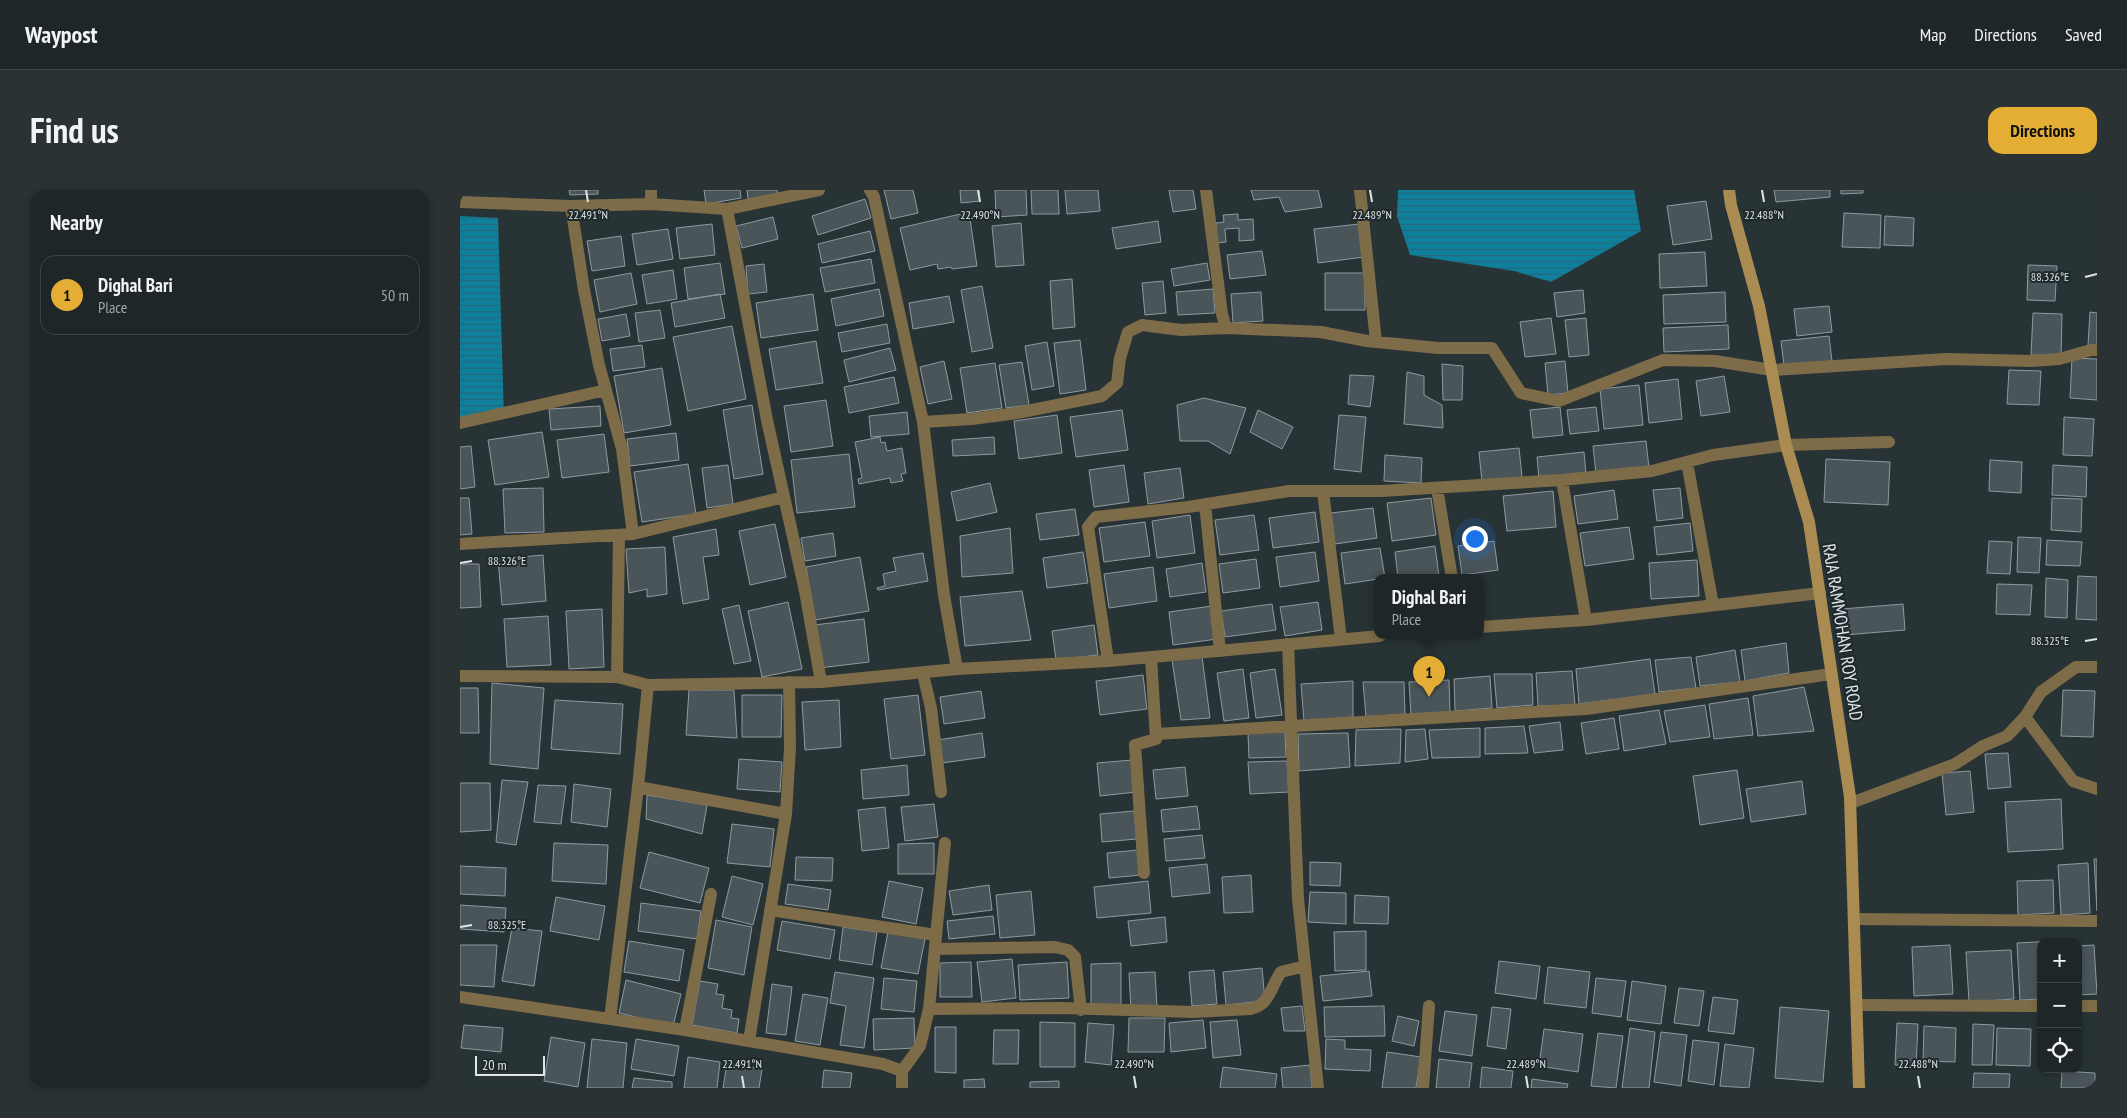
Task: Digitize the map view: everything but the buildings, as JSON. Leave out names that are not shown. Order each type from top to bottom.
[{"type":"main road","name":"RAJA RAMMOHAN ROY ROAD","points":[[1729,190],[1731,205],[1759,306],[1786,445],[1808,522],[1851,803],[1859,1088]]},
{"type":"street","points":[[494,203],[496,190]]},
{"type":"street","points":[[651,190],[651,204]]},
{"type":"street","points":[[460,202],[571,206],[651,204],[727,209],[819,190]]},
{"type":"street","points":[[870,190],[874,197],[923,422],[944,595],[957,669]]},
{"type":"street","points":[[1206,190],[1222,314],[1226,328]]},
{"type":"street","points":[[1360,190],[1376,342]]},
{"type":"street","points":[[571,206],[584,290],[606,390],[622,449],[632,534]]},
{"type":"street","points":[[727,209],[767,420],[805,591],[821,682]]},
{"type":"street","points":[[923,422],[1017,414],[1102,396],[1117,384],[1120,358],[1128,332],[1142,325],[1181,330],[1226,328],[1321,332],[1376,342],[1438,348],[1492,348],[1521,393],[1559,401],[1663,360],[1715,361],[1772,370],[1946,359],[2032,361],[2059,359],[2097,350]]},
{"type":"street","points":[[460,423],[606,390]]},
{"type":"street","points":[[1108,661],[1088,528],[1091,521],[1096,517],[1205,504],[1289,491],[1380,491],[1562,480],[1652,471],[1713,455],[1786,445],[1889,442]]},
{"type":"street","points":[[1687,462],[1713,606]]},
{"type":"street","points":[[1562,480],[1586,620]]},
{"type":"street","points":[[1437,488],[1451,574]]},
{"type":"street","points":[[1323,491],[1341,639]]},
{"type":"street","points":[[460,544],[632,534],[784,497]]},
{"type":"street","points":[[1205,504],[1220,650]]},
{"type":"street","points":[[617,677],[619,535]]},
{"type":"street","points":[[1484,627],[1586,620],[1820,593]]},
{"type":"street","points":[[460,676],[617,677],[648,685],[821,682],[923,674],[957,669],[1108,661],[1374,636]]},
{"type":"street","points":[[1288,644],[1298,899],[1318,1088]]},
{"type":"street","points":[[1144,873],[1134,745],[1156,739],[1151,657]]},
{"type":"street","points":[[1851,803],[1955,764],[1983,746],[2007,736],[2026,717],[2041,692],[2076,667],[2097,667]]},
{"type":"street","points":[[923,674],[930,708],[941,792]]},
{"type":"street","points":[[1156,734],[1586,709],[1831,674]]},
{"type":"street","points":[[749,1041],[786,814],[790,748],[789,682]]},
{"type":"street","points":[[610,1019],[638,787],[648,685]]},
{"type":"street","points":[[2026,717],[2073,781],[2097,789]]},
{"type":"street","points":[[638,787],[786,814]]},
{"type":"street","points":[[902,1088],[902,1071],[920,1046],[929,1009],[945,843]]},
{"type":"street","points":[[685,1030],[711,894]]},
{"type":"street","points":[[770,910],[936,935]]},
{"type":"street","points":[[1855,919],[2097,921]]},
{"type":"street","points":[[935,949],[1055,947],[1068,950],[1075,957],[1081,1010]]},
{"type":"street","points":[[929,1009],[1062,1008],[1193,1012],[1250,1009],[1258,1008],[1266,1002],[1273,984],[1281,972],[1305,966]]},
{"type":"street","points":[[460,997],[685,1030],[883,1064],[902,1071]]},
{"type":"street","points":[[1858,1005],[2037,1006]]},
{"type":"street","points":[[1423,1088],[1428,1006]]},
{"type":"street","points":[[2082,1006],[2097,1006]]},
{"type":"water","points":[[1398,190],[1634,190],[1641,231],[1551,282],[1514,271],[1410,255],[1397,216]]},
{"type":"water","points":[[460,216],[498,218],[504,419],[460,424]]},
{"type":"place","name":"Dighal Bari","points":[[1429,697]]}]
